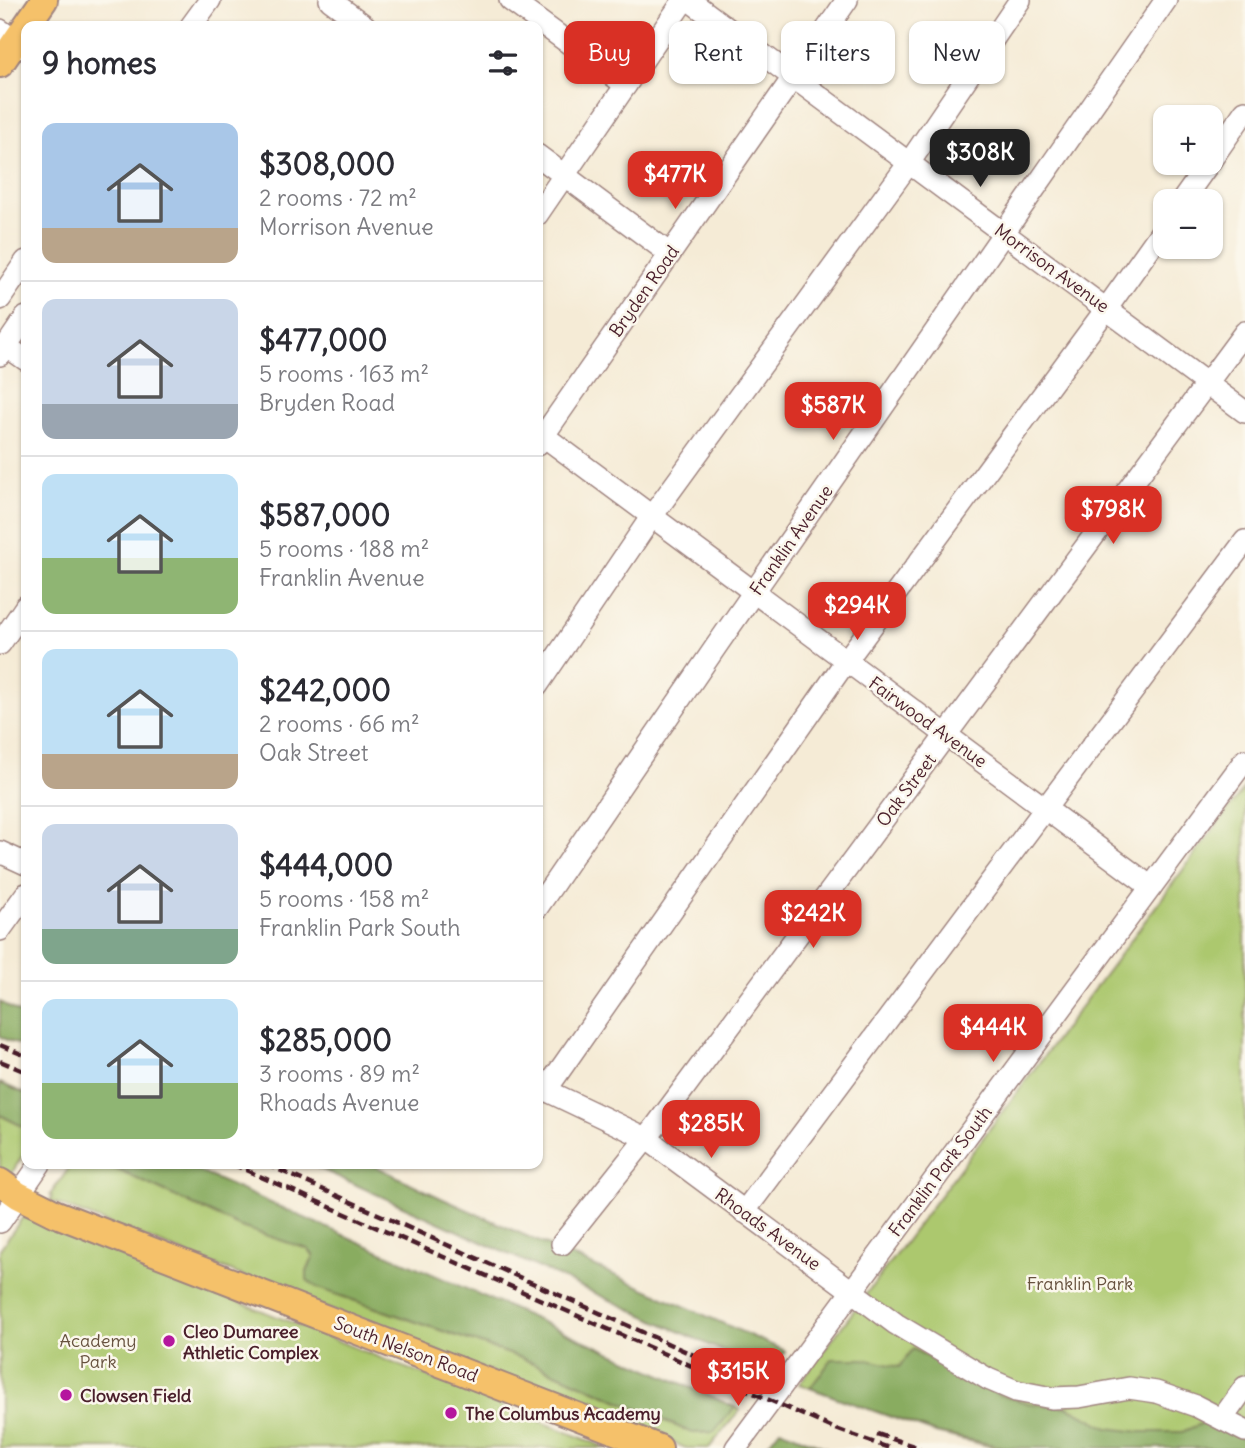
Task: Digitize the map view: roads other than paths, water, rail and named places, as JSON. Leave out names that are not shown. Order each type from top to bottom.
[{"type":"main road","points":[[28,21],[44,0]]},
{"type":"main road","points":[[0,64],[14,40]]},
{"type":"main road","name":"South Nelson Road","points":[[9,1189],[54,1213],[659,1448]]},
{"type":"street","points":[[195,21],[210,0]]},
{"type":"street","points":[[330,0],[358,21]]},
{"type":"street","points":[[510,0],[539,21]]},
{"type":"street","points":[[543,207],[687,0]]},
{"type":"street","name":"Morrison Avenue","points":[[687,0],[781,68]]},
{"type":"street","name":"Bryden Road","points":[[833,21],[847,0]]},
{"type":"street","points":[[543,677],[652,516],[909,163],[1020,0]]},
{"type":"street","name":"Franklin Avenue","points":[[543,899],[1166,0]]},
{"type":"street","points":[[543,24],[626,85]]},
{"type":"street","name":"Bryden Road","points":[[543,431],[789,84]]},
{"type":"street","name":"Morrison Avenue","points":[[803,84],[1245,412]]},
{"type":"street","points":[[1223,142],[1245,111]]},
{"type":"street","points":[[543,160],[670,254]]},
{"type":"street","points":[[543,1085],[846,661],[1153,243]]},
{"type":"street","points":[[0,299],[21,268]]},
{"type":"street","points":[[21,324],[3,350],[21,358]]},
{"type":"street","name":"Oak Street","points":[[562,1244],[646,1138],[1245,332]]},
{"type":"street","name":"Fairwood Avenue","points":[[543,440],[652,516],[1151,887]]},
{"type":"street","points":[[744,1212],[1245,541]]},
{"type":"street","points":[[0,644],[21,613]]},
{"type":"street","name":"Franklin Park South","points":[[736,1448],[1245,760]]},
{"type":"street","points":[[0,852],[21,862]]},
{"type":"street","points":[[0,930],[21,901]]},
{"type":"street","name":"Rhoads Avenue","points":[[543,1089],[646,1138],[896,1324],[956,1362],[1032,1396],[1065,1398],[1129,1388],[1167,1395],[1245,1431]]},
{"type":"street","points":[[0,1222],[9,1189],[34,1169]]},
{"type":"street","points":[[1222,1419],[1245,1387]]},
{"type":"railway","points":[[0,1045],[21,1054]]},
{"type":"railway","points":[[0,1061],[21,1070]]},
{"type":"railway","points":[[243,1169],[833,1428],[889,1448]]},
{"type":"railway","points":[[277,1169],[716,1365]]},
{"type":"railway","points":[[877,1434],[920,1448]]},
{"type":"place","name":"Cleo Dumaree Athletic Complex","points":[[169,1341]]},
{"type":"place","name":"Clowsen Field","points":[[66,1395]]},
{"type":"place","name":"The Columbus Academy","points":[[451,1413]]},
{"type":"park label","name":"Franklin Park","points":[[1080,1283]]},
{"type":"park label","name":"Academy Park","points":[[98,1350]]}]
